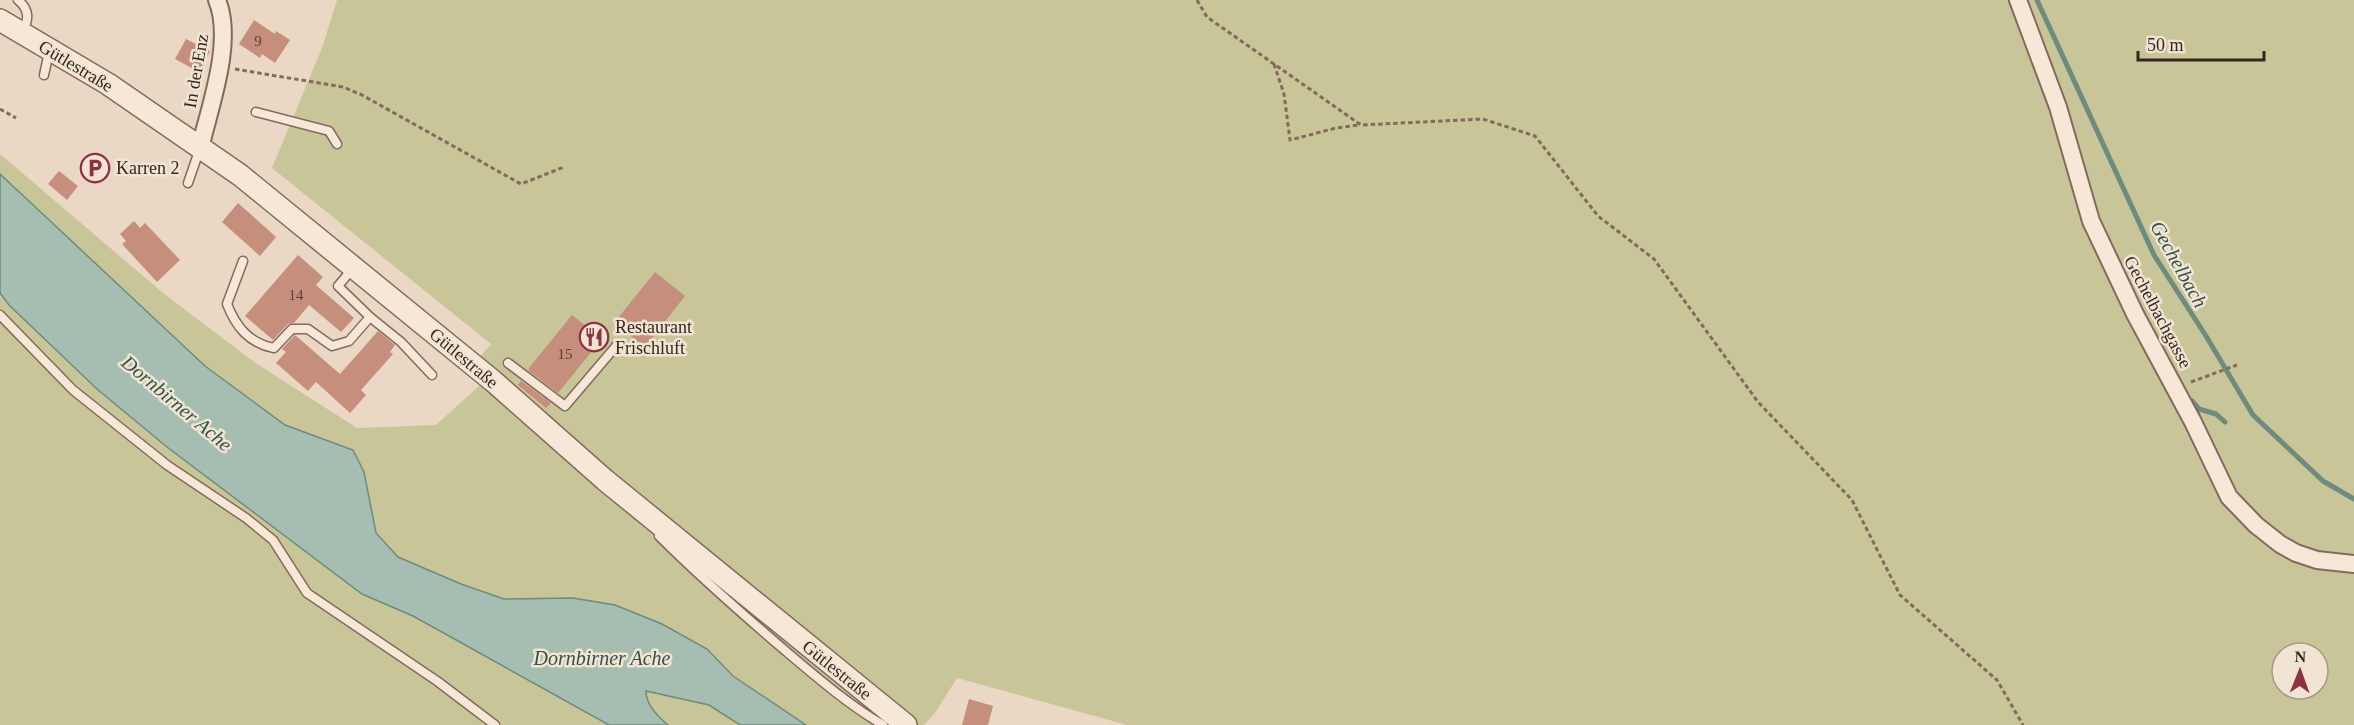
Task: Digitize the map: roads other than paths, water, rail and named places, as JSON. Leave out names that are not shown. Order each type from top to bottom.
[{"type":"street","name":"In der Enz","points":[[200,148],[219,67],[223,33],[217,0]]},
{"type":"street","name":"Gechelbachgasse","points":[[2018,0],[2058,107],[2091,221],[2135,314],[2175,387],[2229,497],[2256,525],[2280,544],[2296,553],[2317,560],[2354,564]]},
{"type":"street","name":"Gütlestraße","points":[[0,20],[108,84],[240,175],[493,381],[650,517],[906,725]]},
{"type":"lane","points":[[18,0],[25,7],[28,15],[22,33]]},
{"type":"lane","points":[[44,75],[50,50]]},
{"type":"lane","points":[[256,112],[329,131],[337,144]]},
{"type":"lane","points":[[188,183],[200,148]]},
{"type":"lane","points":[[243,261],[227,304],[235,323],[261,345],[274,348],[292,329],[308,329],[332,346],[349,341],[370,317]]},
{"type":"lane","points":[[354,267],[338,286],[370,317],[401,342],[432,375]]},
{"type":"lane","points":[[0,315],[73,390],[167,465],[246,518],[273,540],[307,593],[437,681],[495,725]]},
{"type":"lane","points":[[508,363],[565,406],[617,345]]},
{"type":"lane","points":[[650,517],[646,524],[711,587],[812,673],[860,711],[883,725]]},
{"type":"water","name":"Dornbirner Ache","points":[[0,174],[205,366],[285,425],[353,450],[364,472],[376,533],[398,557],[461,584],[504,599],[573,598],[615,605],[662,624],[707,649],[733,676],[806,725],[740,725],[709,705],[646,691],[650,706],[668,725],[609,725],[413,616],[362,594],[167,447],[97,389],[9,305],[0,293]]},
{"type":"waterway","name":"Gechelbach","points":[[2037,0],[2154,255],[2253,415],[2323,481],[2354,499]]},
{"type":"waterway","points":[[2192,401],[2199,409],[2216,414],[2225,422]]},
{"type":"waterway","points":[[2194,406],[2198,415]]},
{"type":"place","name":"Karren 2","points":[[95,168]]},
{"type":"place","name":"Restaurant Frischluft","points":[[594,337]]}]
